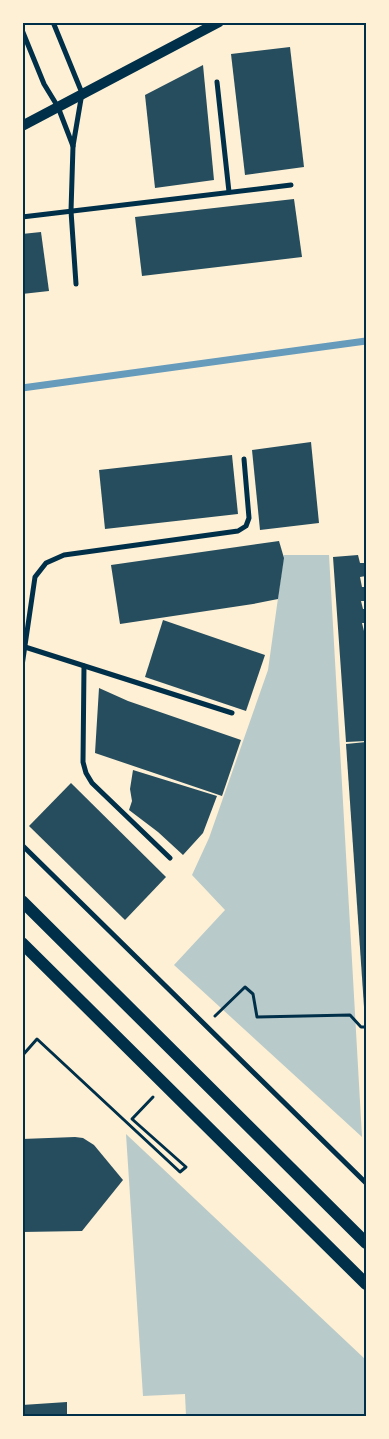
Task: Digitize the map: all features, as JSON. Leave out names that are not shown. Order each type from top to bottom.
[{"type":"main road","points":[[22,126],[219,22]]},
{"type":"main road","points":[[22,900],[366,1243]]},
{"type":"main road","points":[[22,943],[366,1284]]},
{"type":"street","points":[[53,22],[82,93],[73,146],[70,211],[76,284]]},
{"type":"street","points":[[22,30],[44,84],[58,107],[73,146]]},
{"type":"street","points":[[217,82],[229,192]]},
{"type":"street","points":[[22,217],[291,184]]},
{"type":"street","points":[[22,666],[35,577],[46,564],[64,555],[238,531],[246,526],[249,518],[244,459]]},
{"type":"street","points":[[25,647],[232,713]]},
{"type":"street","points":[[84,666],[84,762],[86,773],[92,783],[170,858]]},
{"type":"street","points":[[22,845],[366,1183]]},
{"type":"path","points":[[214,1016],[245,987],[253,994],[257,1017],[350,1015],[361,1027],[366,1027]]},
{"type":"path","points":[[22,1056],[37,1038],[180,1172],[186,1167],[132,1119]]},
{"type":"shaded area","points":[[284,555],[329,555],[362,1137],[174,965],[225,910],[192,875],[209,838],[268,670]]},
{"type":"shaded area","points":[[126,1134],[366,1360],[366,1416],[186,1416],[185,1394],[143,1396]]},
{"type":"building","points":[[290,47],[304,167],[245,175],[231,54]]},
{"type":"building","points":[[203,65],[214,180],[155,188],[145,95]]},
{"type":"building","points":[[294,199],[302,257],[142,276],[135,217]]},
{"type":"building","points":[[41,232],[49,291],[22,294],[22,234]]},
{"type":"building","points":[[311,442],[319,523],[260,530],[252,450]]},
{"type":"building","points":[[232,455],[238,514],[105,529],[99,470]]},
{"type":"building","points":[[279,541],[284,558],[278,599],[120,624],[111,565]]},
{"type":"building","points":[[358,555],[360,563],[366,563],[366,576],[360,577],[362,587],[366,587],[366,601],[361,601],[363,609],[366,609],[366,623],[362,623],[366,635],[366,649],[364,649],[366,658],[366,741],[346,742],[333,557]]},
{"type":"building","points":[[163,620],[265,655],[246,711],[145,677]]},
{"type":"building","points":[[99,688],[128,701],[241,740],[222,796],[95,753]]},
{"type":"building","points":[[366,742],[366,1021],[365,1021],[346,744]]},
{"type":"building","points":[[133,770],[217,796],[203,833],[183,855],[158,832],[129,810],[132,801],[130,789]]},
{"type":"building","points":[[71,783],[166,877],[125,920],[29,826]]},
{"type":"building","points":[[83,1138],[94,1145],[123,1180],[82,1231],[22,1232],[22,1139]]},
{"type":"building","points":[[67,1402],[67,1416],[22,1416],[22,1405]]},
{"type":"waterway","points":[[22,388],[366,341]]}]
